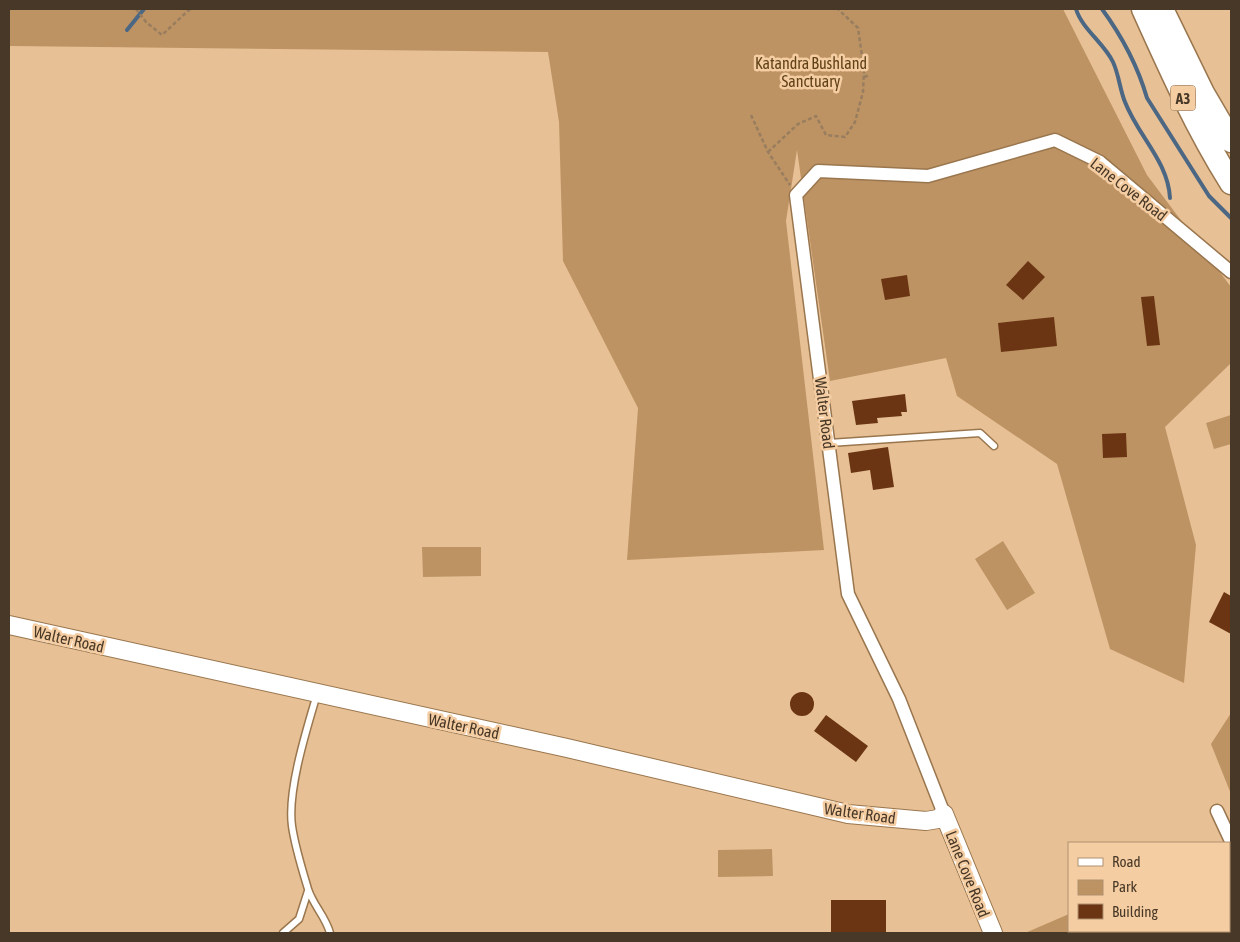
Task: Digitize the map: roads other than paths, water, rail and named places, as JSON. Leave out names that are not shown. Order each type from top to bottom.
[{"type":"highway","name":"A3","points":[[1143,9],[1184,101],[1206,143],[1231,182]]},
{"type":"highway","name":"A3","points":[[1162,9],[1203,93],[1231,141]]},
{"type":"street","name":"Lane Cove Road","points":[[928,176],[1055,140],[1100,162],[1231,272]]},
{"type":"street","name":"Walter Road","points":[[9,626],[567,748],[848,814],[926,821],[944,814],[899,700],[848,594],[796,194],[818,171],[928,176]]},
{"type":"street","points":[[1217,811],[1231,841]]},
{"type":"street","name":"Lane Cove Road","points":[[944,814],[993,933]]},
{"type":"lane","points":[[829,443],[980,432],[994,446]]},
{"type":"lane","points":[[317,694],[294,788],[291,824],[309,890],[320,914],[327,922],[330,933]]},
{"type":"lane","points":[[283,933],[300,919],[309,890]]},
{"type":"waterway","points":[[127,30],[144,9]]},
{"type":"waterway","points":[[1076,9],[1083,23],[1113,62],[1123,97],[1137,126],[1164,172],[1170,198]]},
{"type":"waterway","points":[[1102,9],[1128,52],[1147,98],[1209,196],[1231,218]]},
{"type":"park label","name":"Katandra Bushland Sanctuary","points":[[811,72]]}]
